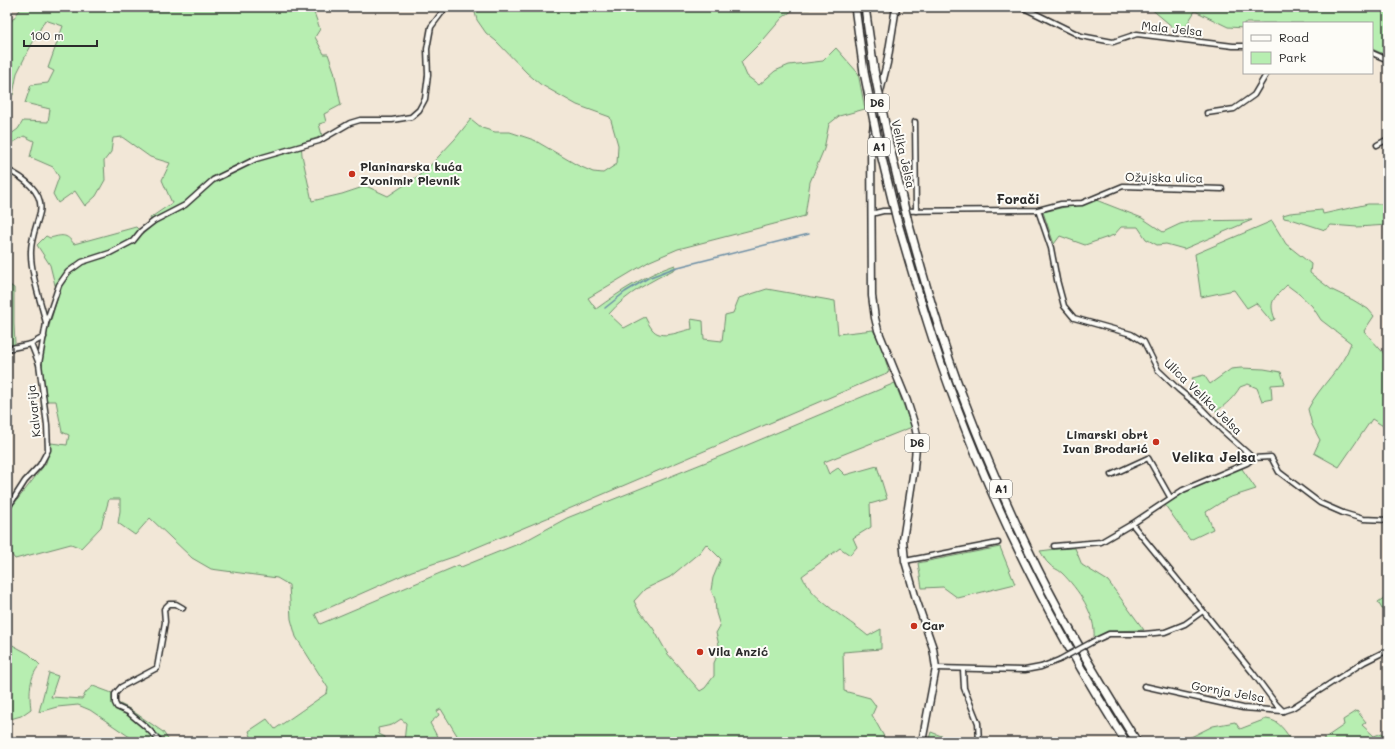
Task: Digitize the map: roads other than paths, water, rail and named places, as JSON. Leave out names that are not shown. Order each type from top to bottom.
[{"type":"highway","name":"Velika Jelsa","points":[[855,7],[864,72],[879,146],[897,220],[924,312],[955,401],[1002,514],[1027,567],[1057,626],[1102,704],[1126,742]]},
{"type":"highway","name":"Velika Jelsa","points":[[865,7],[874,70],[889,144],[907,218],[933,309],[963,399],[1013,516],[1043,580],[1074,638],[1137,742]]},
{"type":"main road","name":"D6","points":[[896,7],[887,63],[877,104],[871,144],[872,296],[878,330],[912,415],[917,436],[914,469],[903,540],[905,561],[916,598],[934,648],[936,668],[922,742]]},
{"type":"street","points":[[46,323],[59,285],[68,272],[82,262],[110,253],[133,241],[141,231],[154,221],[185,205],[213,180],[256,159],[319,141],[350,122],[360,120],[392,120],[411,117],[419,110],[425,99],[428,75],[427,49],[431,27],[446,7]]},
{"type":"street","name":"Mala Jelsa","points":[[1022,7],[1081,36],[1113,42],[1137,34],[1243,46]]},
{"type":"street","points":[[1373,53],[1388,60]]},
{"type":"street","points":[[1207,113],[1234,110],[1254,95],[1266,74]]},
{"type":"street","points":[[915,122],[916,211]]},
{"type":"street","points":[[1377,145],[1388,139]]},
{"type":"street","points":[[7,170],[17,174],[31,184],[39,198],[40,210],[33,236],[31,252],[34,279],[46,323]]},
{"type":"street","name":"Ožujska ulica","points":[[871,214],[883,211],[1038,210],[1061,204],[1082,203],[1123,186],[1222,189]]},
{"type":"street","name":"Ulica Velika Jelsa","points":[[1038,210],[1052,248],[1057,280],[1064,306],[1074,318],[1131,334],[1144,342],[1158,370],[1200,407],[1223,431],[1253,458]]},
{"type":"street","name":"Kalvarija","points":[[7,509],[25,481],[40,465],[48,450],[47,425],[39,364],[46,323]]},
{"type":"street","points":[[7,349],[30,344],[44,336]]},
{"type":"street","points":[[30,344],[39,364]]},
{"type":"street","points":[[1054,546],[1101,542],[1132,524],[1183,490],[1247,463],[1253,458],[1271,457],[1279,472],[1320,503],[1343,513],[1363,519],[1388,520]]},
{"type":"street","points":[[1111,475],[1148,458],[1170,498]]},
{"type":"street","points":[[1132,524],[1283,711],[1292,708],[1364,662],[1388,650]]},
{"type":"street","points":[[905,561],[998,543]]},
{"type":"street","points":[[160,742],[146,727],[128,712],[117,707],[115,703],[115,694],[121,687],[157,668],[165,622],[164,609],[169,604],[176,604],[183,608]]},
{"type":"street","points":[[936,668],[963,670],[1025,670],[1041,667],[1059,660],[1109,634],[1144,634],[1165,632],[1185,624],[1203,611]]},
{"type":"street","points":[[963,670],[964,688],[978,723],[980,742]]},
{"type":"street","name":"Gornja Jelsa","points":[[1144,686],[1243,708],[1283,711]]},
{"type":"waterway","points":[[605,308],[625,292],[648,278],[674,268],[809,234]]},
{"type":"place","name":"Planinarska kuća Zvonimir Plevnik","points":[[352,174]]},
{"type":"place","name":"Limarski obrt Ivan Brodarić","points":[[1156,442]]},
{"type":"place","name":"Car","points":[[914,626]]},
{"type":"place","name":"Vila Anzić","points":[[700,652]]},
{"type":"district","name":"Forači","points":[[1018,199]]},
{"type":"district","name":"Velika Jelsa","points":[[1214,457]]}]
